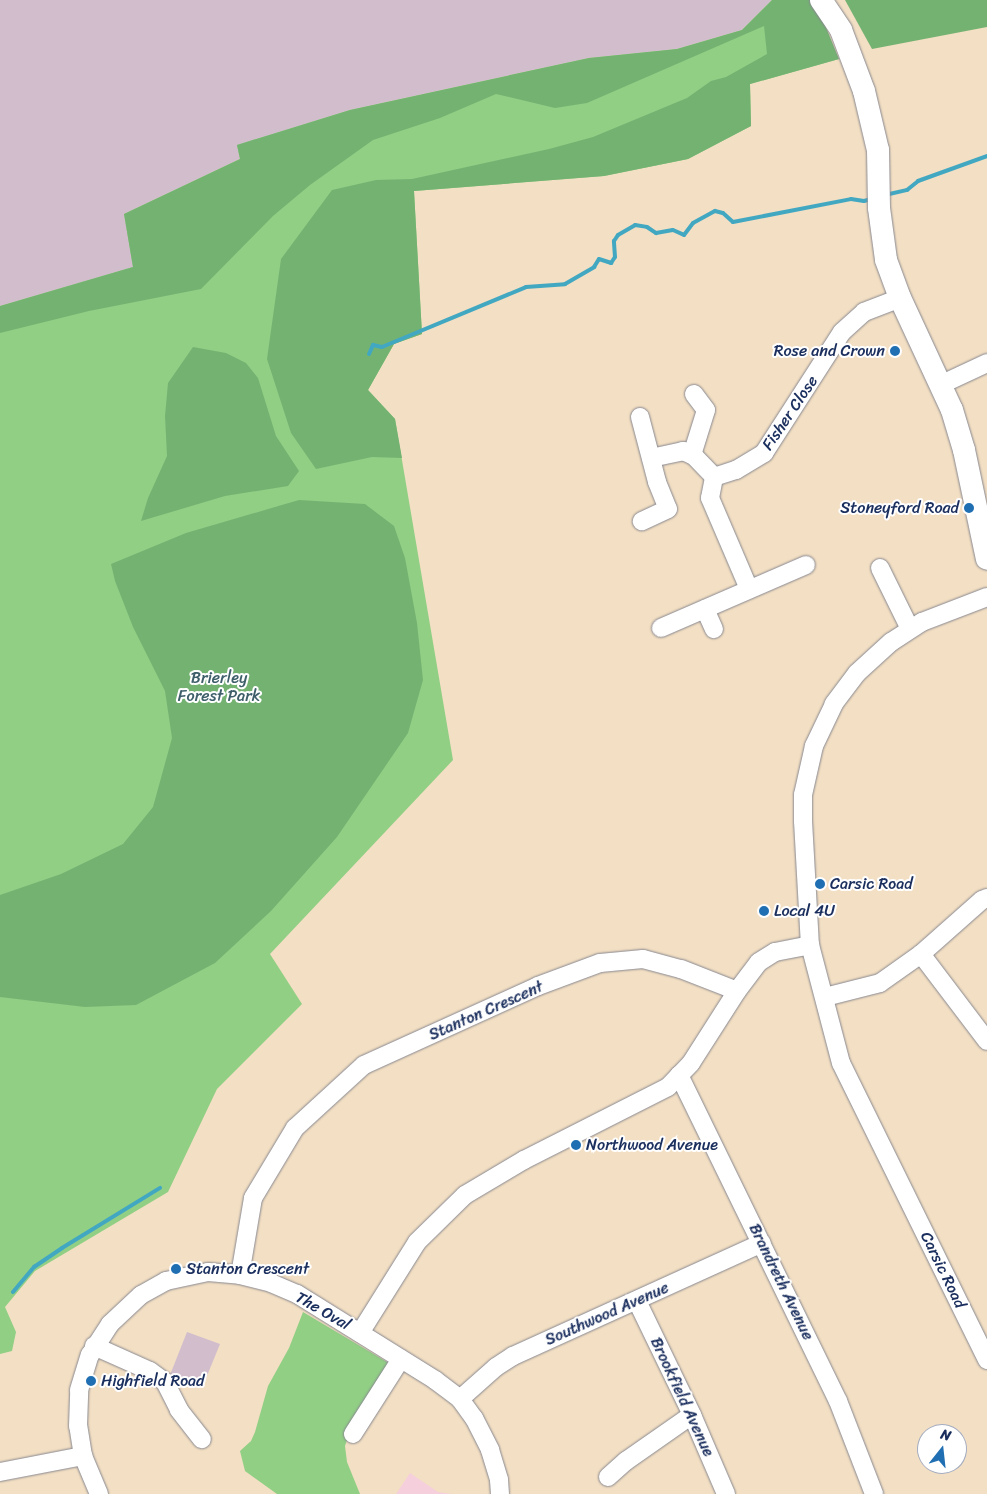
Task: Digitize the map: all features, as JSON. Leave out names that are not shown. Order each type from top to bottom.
[{"type":"main road","points":[[821,0],[841,30],[864,91],[878,150],[879,208],[886,260],[900,298],[942,384],[964,450],[987,560]]},
{"type":"street","name":"Fisher Close","points":[[714,476],[736,470],[764,453],[842,332],[864,312],[900,298]]},
{"type":"street","points":[[942,384],[987,363]]},
{"type":"street","points":[[692,455],[706,410],[694,394]]},
{"type":"street","points":[[640,417],[657,482],[668,509],[642,521]]},
{"type":"street","points":[[651,458],[683,451],[692,455],[714,476],[710,498],[749,589]]},
{"type":"street","points":[[661,628],[806,565]]},
{"type":"street","points":[[880,568],[910,630]]},
{"type":"street","name":"Carsic Road","points":[[987,598],[922,622],[874,656],[851,681],[834,704],[814,746],[803,795],[810,945],[841,1063],[987,1360]]},
{"type":"street","points":[[705,609],[714,629]]},
{"type":"street","points":[[825,997],[880,982],[921,954],[982,900],[987,898]]},
{"type":"street","points":[[360,1333],[417,1242],[465,1196],[524,1160],[668,1087],[691,1063],[737,991],[759,962],[775,952],[810,945]]},
{"type":"street","points":[[921,954],[987,1041]]},
{"type":"street","name":"Stanton Crescent","points":[[240,1275],[253,1198],[295,1128],[364,1065],[538,986],[600,963],[643,959],[681,969],[737,991]]},
{"type":"street","name":"Brandreth Avenue","points":[[679,1074],[838,1401],[874,1494]]},
{"type":"street","name":"Southwood Avenue","points":[[460,1399],[490,1372],[513,1356],[762,1243]]},
{"type":"street","name":"The Oval","points":[[99,1494],[83,1456],[77,1407],[83,1374],[94,1346],[126,1308],[161,1284],[185,1276],[208,1272],[240,1275],[271,1283],[297,1294],[435,1380],[460,1399],[474,1418],[490,1450],[499,1480],[500,1494]]},
{"type":"street","name":"Brookfield Avenue","points":[[637,1301],[692,1415],[726,1494]]},
{"type":"street","points":[[94,1346],[150,1371],[165,1382],[179,1410],[202,1439]]},
{"type":"street","points":[[353,1434],[401,1359]]},
{"type":"street","points":[[608,1477],[626,1461],[692,1415]]},
{"type":"street","points":[[0,1472],[83,1456]]},
{"type":"shaded area","points":[[0,0],[772,0],[742,30],[677,49],[589,58],[350,110],[238,145],[240,159],[124,214],[134,267],[0,306]]},
{"type":"shaded area","points":[[187,1332],[220,1344],[202,1388],[170,1375]]},
{"type":"shaded area","points":[[410,1473],[438,1492],[452,1494],[396,1494]]},
{"type":"green space","name":"Brierley Forest Park","points":[[772,0],[839,59],[750,84],[751,126],[688,159],[604,176],[414,191],[422,334],[394,344],[368,390],[395,419],[453,760],[270,954],[302,1004],[217,1089],[168,1192],[35,1271],[5,1307],[16,1332],[12,1351],[0,1354],[0,306],[133,267],[124,214],[240,159],[237,145],[350,110],[589,58],[677,49],[742,30]]},
{"type":"green space","points":[[772,0],[811,0],[823,20],[839,59],[750,84],[751,126],[688,159],[604,176],[414,191],[422,334],[394,344],[368,390],[395,419],[402,458],[372,457],[316,469],[291,433],[267,359],[281,259],[332,190],[376,180],[412,179],[549,149],[593,137],[687,98],[711,81],[726,77],[767,54],[764,26],[587,103],[555,108],[496,94],[440,118],[373,140],[310,185],[273,216],[201,289],[89,311],[0,333],[0,306],[133,267],[124,214],[240,159],[237,145],[350,110],[589,58],[677,49],[742,30]]},
{"type":"green space","points":[[845,0],[987,0],[987,27],[872,49]]},
{"type":"green space","points":[[193,347],[226,353],[246,363],[258,378],[276,436],[299,471],[288,486],[225,496],[141,521],[148,498],[167,456],[165,416],[168,383]]},
{"type":"green space","points":[[299,500],[365,504],[394,526],[405,558],[417,623],[423,680],[408,733],[337,837],[271,911],[215,963],[136,1005],[85,1007],[0,997],[0,895],[61,874],[123,844],[153,807],[172,738],[165,691],[133,627],[115,581],[111,564],[186,533]]},
{"type":"green space","points":[[303,1312],[387,1362],[388,1367],[354,1419],[345,1446],[347,1462],[360,1494],[277,1494],[245,1471],[240,1451],[251,1441],[268,1386],[289,1348]]},
{"type":"waterway","points":[[885,195],[907,190],[918,181],[987,156]]},
{"type":"waterway","points":[[369,354],[373,345],[382,347],[526,287],[565,284],[594,267],[599,259],[611,263],[615,257],[614,241],[618,235],[635,225],[647,227],[656,233],[673,230],[684,235],[693,223],[715,211],[723,213],[733,222],[851,199],[864,201],[871,199]]},
{"type":"waterway","points":[[13,1292],[34,1267],[160,1188]]},
{"type":"place","name":"Rose and Crown","points":[[895,351]]},
{"type":"place","name":"Stoneyford Road","points":[[969,508]]},
{"type":"place","name":"Carsic Road","points":[[820,884]]},
{"type":"place","name":"Local 4U","points":[[764,911]]},
{"type":"place","name":"Northwood Avenue","points":[[576,1145]]},
{"type":"place","name":"Stanton Crescent","points":[[176,1269]]},
{"type":"place","name":"Highfield Road","points":[[91,1381]]}]
